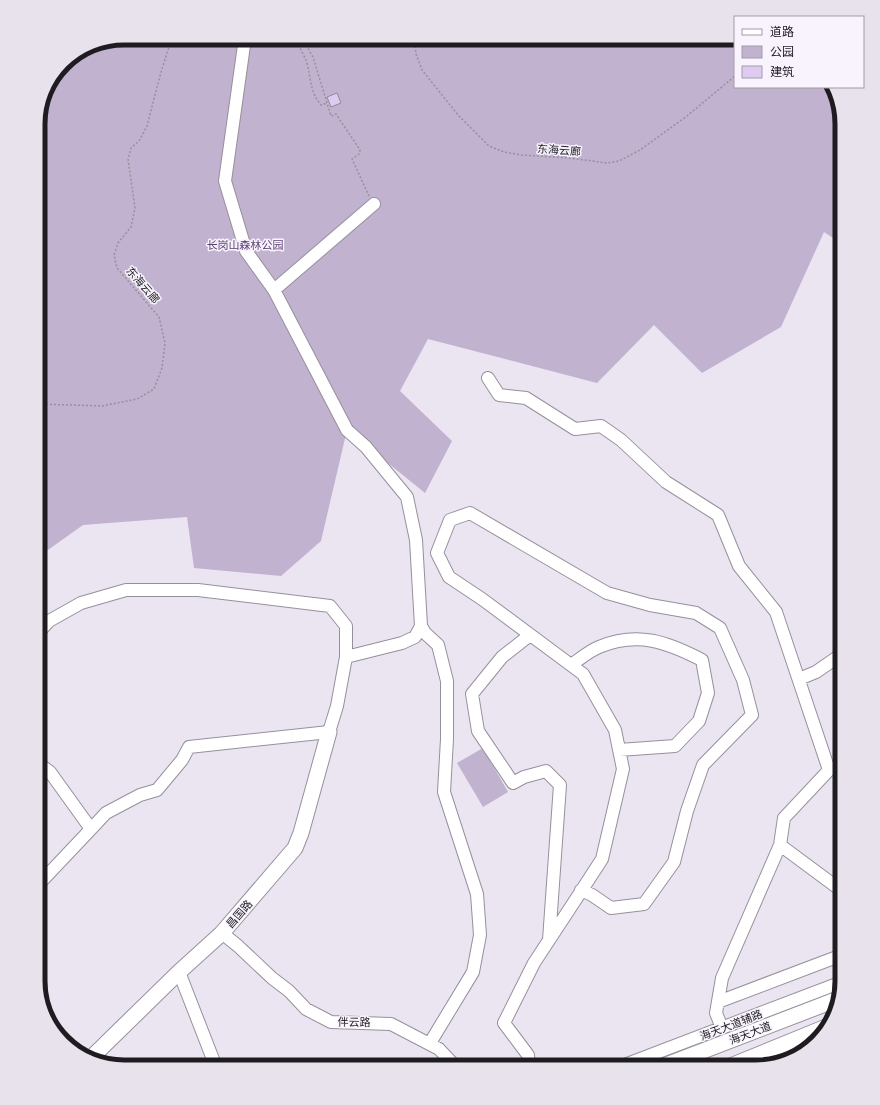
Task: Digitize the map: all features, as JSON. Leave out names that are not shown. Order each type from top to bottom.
[{"type":"main road","name":"昌国路","points":[[95,1054],[179,972],[222,933],[295,848],[301,833],[329,732]]},
{"type":"main road","name":"海天大道","points":[[679,1060],[832,1001]]},
{"type":"main road","name":"海天大道","points":[[745,1060],[817,1031]]},
{"type":"street","points":[[245,45],[236,118],[225,181],[246,250],[274,290],[347,430],[366,447],[406,497],[416,540],[421,626],[425,633],[438,645],[447,682],[447,739],[444,792],[477,894],[480,935],[473,972],[430,1043]]},
{"type":"street","points":[[274,290],[374,204]]},
{"type":"street","points":[[488,378],[499,396],[526,398],[575,429],[601,426],[621,440],[666,482],[718,516],[739,566],[776,612],[829,770],[784,818],[780,845],[722,978],[716,1013],[722,1028]]},
{"type":"street","points":[[528,1060],[528,1055],[504,1023],[534,963],[581,890],[602,860],[623,770],[615,730],[583,674],[482,599],[449,577],[437,553],[450,520],[470,513],[607,593],[650,605],[696,613],[720,628],[743,680],[752,715],[703,765],[686,811],[674,862],[644,904],[611,908],[592,894],[581,890]]},
{"type":"street","points":[[45,625],[49,621],[81,603],[126,590],[198,590],[330,606],[346,626],[346,657],[337,706],[329,732],[190,747],[182,760],[157,790],[140,795],[106,813],[45,877]]},
{"type":"street","points":[[346,657],[402,643],[415,637],[421,626]]},
{"type":"street","points":[[530,635],[502,658],[472,694],[478,731],[513,783],[524,777],[546,771],[560,785],[548,941]]},
{"type":"street","points":[[571,665],[599,647],[634,638],[672,645],[702,660],[708,693],[700,721],[675,746],[619,750]]},
{"type":"street","points":[[799,679],[816,672],[835,659]]},
{"type":"street","points":[[45,768],[50,772],[91,828]]},
{"type":"street","points":[[780,845],[835,885]]},
{"type":"street","name":"伴云路","points":[[222,933],[272,978],[289,991],[306,1009],[331,1022],[391,1024],[430,1043],[439,1049],[449,1060]]},
{"type":"street","points":[[718,1002],[835,958]]},
{"type":"street","points":[[179,972],[213,1060]]},
{"type":"street","name":"海天大道辅路","points":[[637,1060],[835,985]]},
{"type":"path","name":"东海云廊","points":[[45,404],[102,406],[137,400],[154,389],[160,375],[165,343],[159,317],[117,268],[114,255],[118,243],[131,227],[135,208],[128,159],[131,148],[139,141],[147,126],[160,72],[170,45]]},
{"type":"path","points":[[298,45],[307,63],[310,83],[316,98],[321,105],[327,103]]},
{"type":"path","points":[[306,45],[313,57],[331,116],[336,114],[360,150],[359,154],[352,159],[374,204]]},
{"type":"path","name":"东海云廊","points":[[415,45],[416,54],[422,70],[458,115],[489,146],[504,152],[521,155],[569,158],[607,163],[619,161],[640,150],[687,116],[734,77]]},
{"type":"green space","name":"长岗山森林公园","points":[[124,45],[734,45],[734,88],[826,88],[831,99],[835,124],[835,239],[824,232],[781,327],[702,373],[654,325],[597,383],[428,339],[400,391],[452,441],[425,493],[347,430],[321,541],[281,576],[194,568],[187,517],[83,525],[45,552],[45,119],[49,99],[58,80],[68,68],[80,58],[104,48]]},
{"type":"green space","points":[[483,748],[508,792],[483,807],[457,763]]},
{"type":"building","points":[[337,93],[341,103],[331,107],[327,97]]}]
